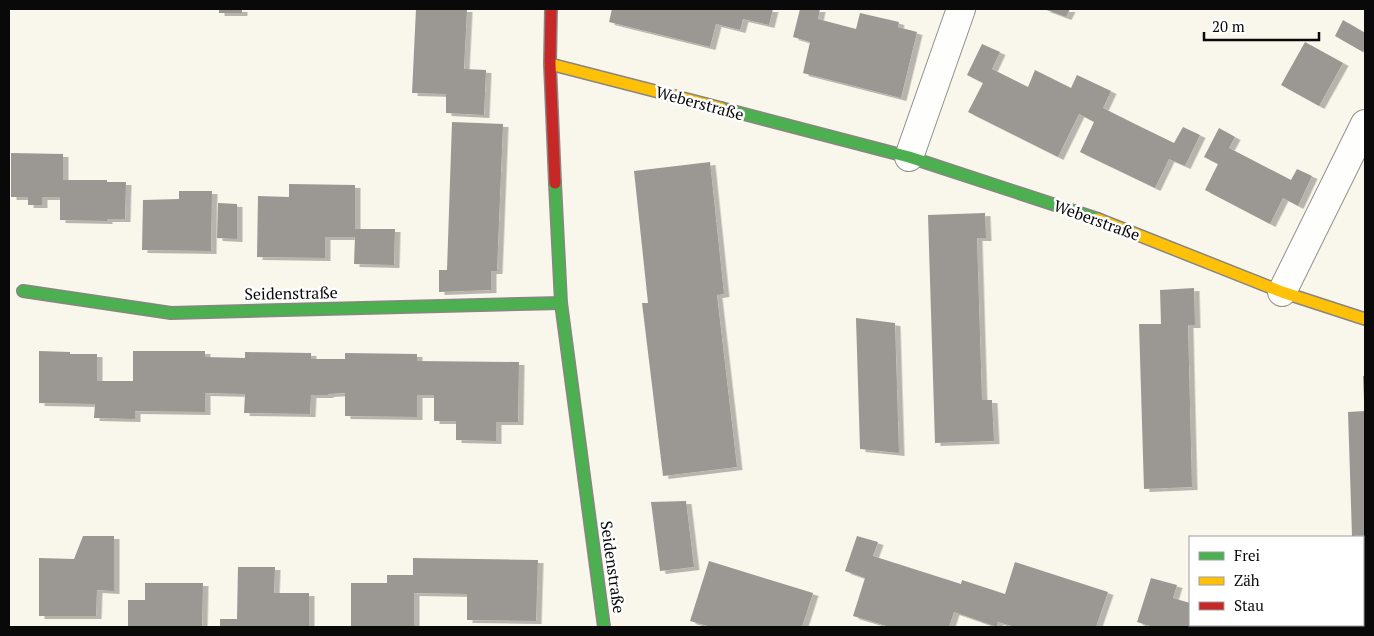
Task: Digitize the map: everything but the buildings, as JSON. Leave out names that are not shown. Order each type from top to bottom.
[{"type":"street","name":"Seidenstraße","points":[[551,9],[550,64],[561,303],[604,627]]},
{"type":"street","points":[[909,157],[961,9]]},
{"type":"street","name":"Weberstraße","points":[[550,64],[909,157],[1110,223],[1282,292],[1365,319]]},
{"type":"street","points":[[1282,292],[1365,124]]},
{"type":"street","name":"Seidenstraße","points":[[23,291],[171,313],[561,303]]},
{"type":"traffic: fast","points":[[721,108],[909,157],[1098,219]]},
{"type":"traffic: fast","points":[[555,183],[561,303],[604,627]]},
{"type":"traffic: fast","points":[[23,291],[171,313],[561,303]]},
{"type":"traffic: slow","points":[[550,64],[721,108]]},
{"type":"traffic: slow","points":[[1098,219],[1282,292],[1365,319]]},
{"type":"traffic: jam","points":[[551,9],[550,64],[555,183]]}]
